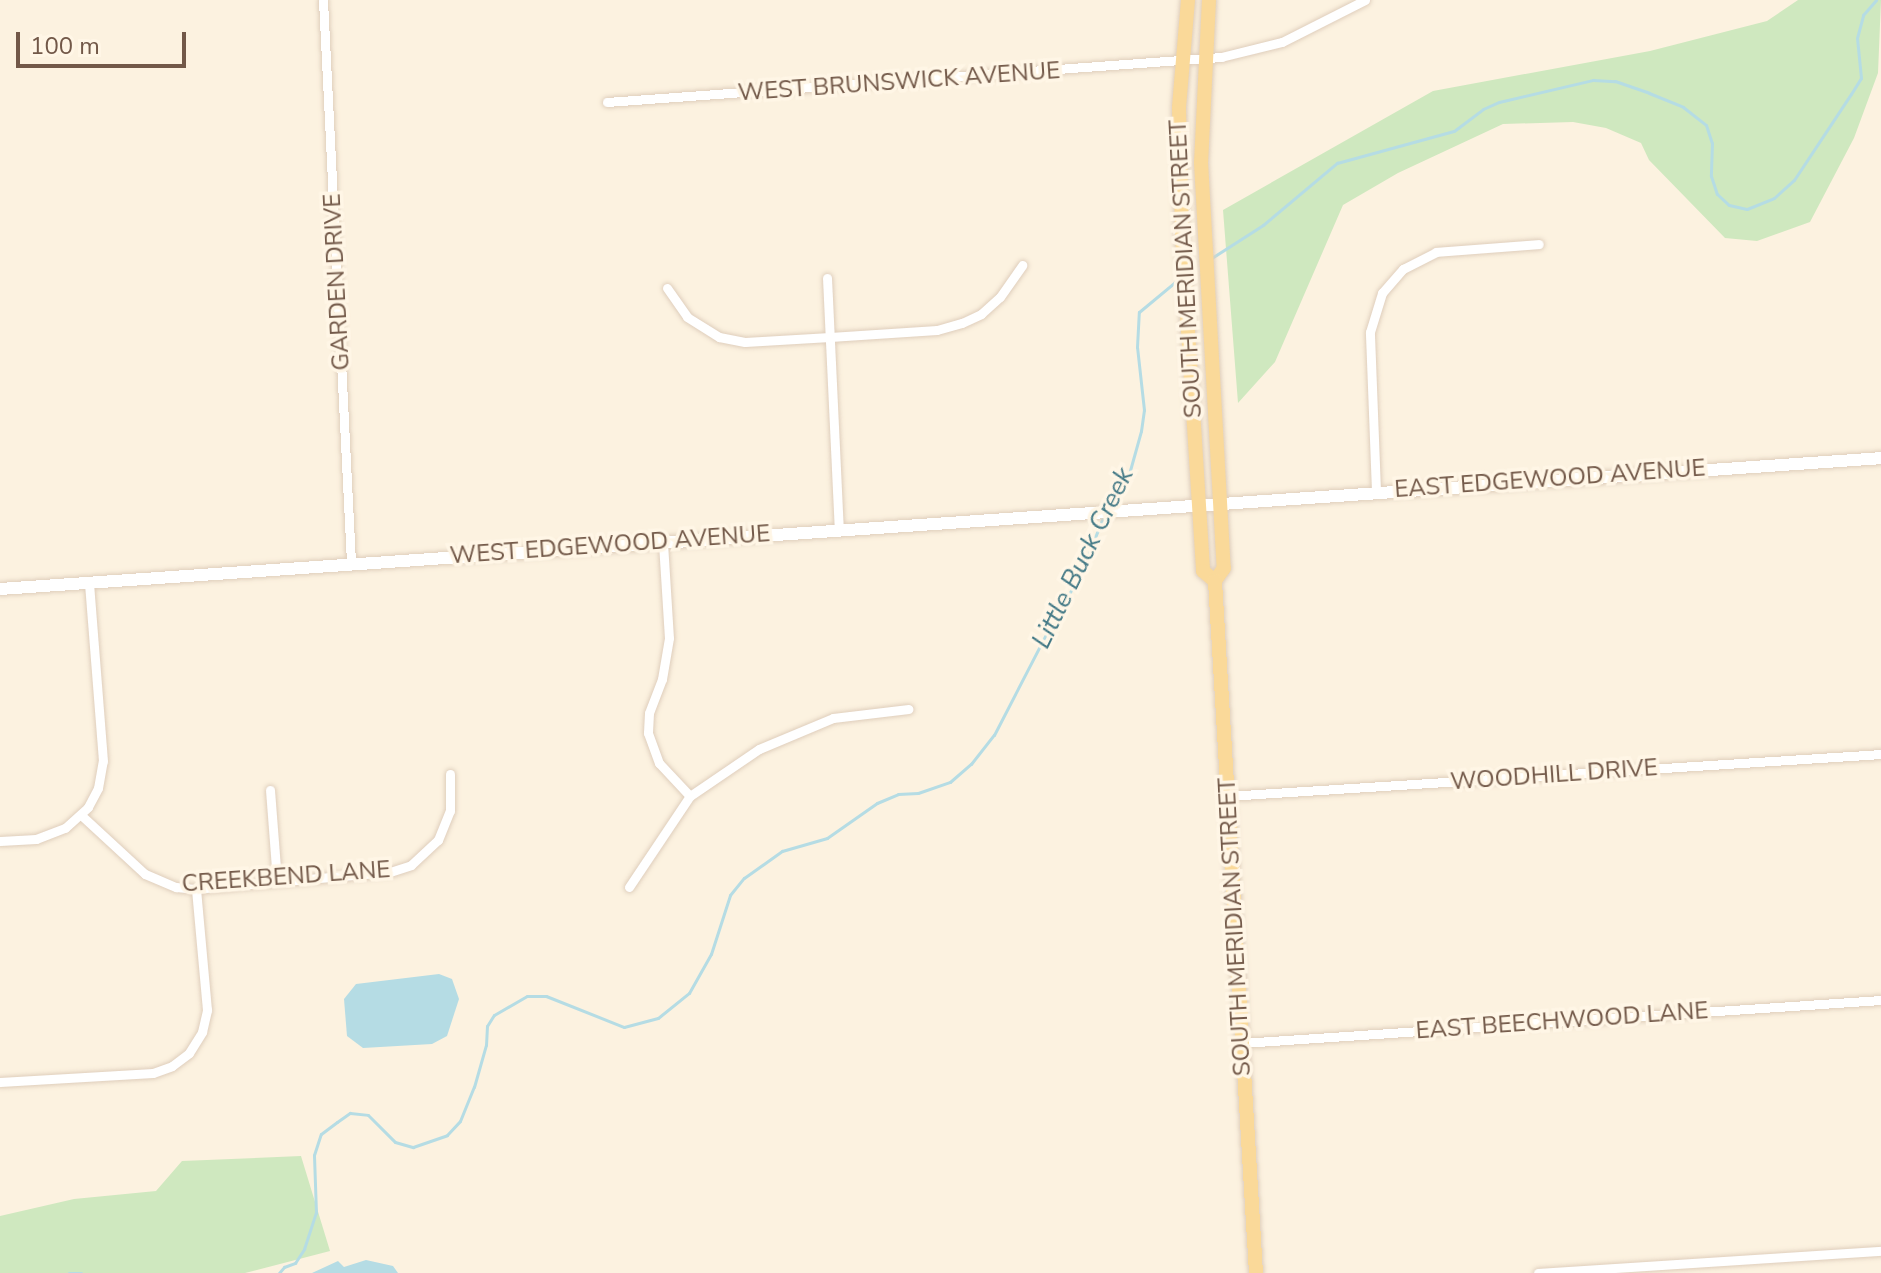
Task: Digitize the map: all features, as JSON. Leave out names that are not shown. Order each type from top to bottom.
[{"type":"main road","name":"SOUTH MERIDIAN STREET","points":[[1188,0],[1224,568],[1215,581],[1256,1273]]},
{"type":"main road","name":"SOUTH MERIDIAN STREET","points":[[1209,0],[1192,60],[1178,135],[1203,571],[1215,581]]},
{"type":"main road","name":"EAST EDGEWOOD AVENUE","points":[[1220,502],[1881,458]]},
{"type":"main road","name":"WEST EDGEWOOD AVENUE","points":[[0,589],[1220,502]]},
{"type":"street","name":"GARDEN DRIVE","points":[[323,0],[351,563]]},
{"type":"street","name":"WEST BRUNSWICK AVENUE","points":[[607,102],[1192,60],[1267,48],[1365,0]]},
{"type":"street","points":[[1376,491],[1370,332],[1373,312],[1385,288],[1403,269],[1436,252],[1539,244]]},
{"type":"street","points":[[667,288],[687,317],[719,337],[750,342],[830,337],[937,330],[962,323],[981,314],[1000,297],[1022,265]]},
{"type":"street","points":[[827,278],[839,529]]},
{"type":"street","points":[[663,543],[669,638],[664,669],[648,718],[648,733],[659,763],[690,796]]},
{"type":"street","points":[[0,841],[46,837],[65,828],[81,815],[98,788],[103,761],[89,582]]},
{"type":"street","points":[[629,887],[690,796],[768,744],[801,729],[853,714],[908,709]]},
{"type":"street","name":"WOODHILL DRIVE","points":[[1227,796],[1881,754]]},
{"type":"street","name":"CREEKBEND LANE","points":[[81,815],[145,874],[176,887],[390,872],[411,865],[432,848],[446,826],[451,802],[450,774]]},
{"type":"street","points":[[270,790],[277,881]]},
{"type":"street","points":[[0,1082],[161,1071],[193,1049],[206,1020],[196,888]]},
{"type":"street","name":"EAST BEECHWOOD LANE","points":[[1242,1043],[1881,1000]]},
{"type":"street","points":[[1538,1273],[1881,1251]]},
{"type":"green space","points":[[1798,0],[1881,0],[1878,73],[1854,138],[1810,222],[1757,241],[1725,238],[1649,160],[1641,143],[1606,128],[1573,122],[1503,124],[1398,173],[1343,205],[1275,362],[1238,403],[1223,210],[1433,91],[1650,51],[1767,21]]},
{"type":"green space","points":[[301,1156],[330,1251],[245,1273],[0,1273],[0,1216],[74,1199],[156,1191],[182,1161]]},
{"type":"water","points":[[439,974],[452,979],[459,999],[447,1036],[432,1044],[363,1048],[347,1036],[344,999],[356,984]]},
{"type":"water","points":[[366,1260],[393,1266],[398,1273],[312,1273],[338,1261],[344,1267]]},
{"type":"waterway","name":"Little Buck Creek","points":[[1210,259],[1263,225],[1337,163],[1454,131],[1483,109],[1499,102],[1593,80],[1615,81],[1649,93],[1683,107],[1706,125],[1712,143],[1711,176],[1717,194],[1729,205],[1747,209],[1774,198],[1794,180],[1861,78],[1857,38],[1863,15],[1876,0]]},
{"type":"waterway","name":"Little Buck Creek","points":[[1109,507],[1129,474],[1141,431],[1144,410],[1137,347],[1139,312],[1180,278]]},
{"type":"waterway","name":"Little Buck Creek","points":[[279,1273],[284,1267],[295,1263],[304,1249],[316,1213],[314,1155],[321,1134],[337,1122],[350,1113],[368,1115],[395,1142],[413,1147],[447,1135],[460,1121],[474,1087],[486,1045],[487,1026],[494,1015],[527,996],[546,996],[624,1027],[658,1018],[689,993],[711,954],[730,895],[744,878],[782,851],[827,838],[877,803],[898,794],[918,793],[950,782],[971,764],[994,735],[1059,609],[1079,578],[1103,517]]},
{"type":"waterway","name":"Little Buck Creek","points":[[69,1273],[81,1273]]}]
